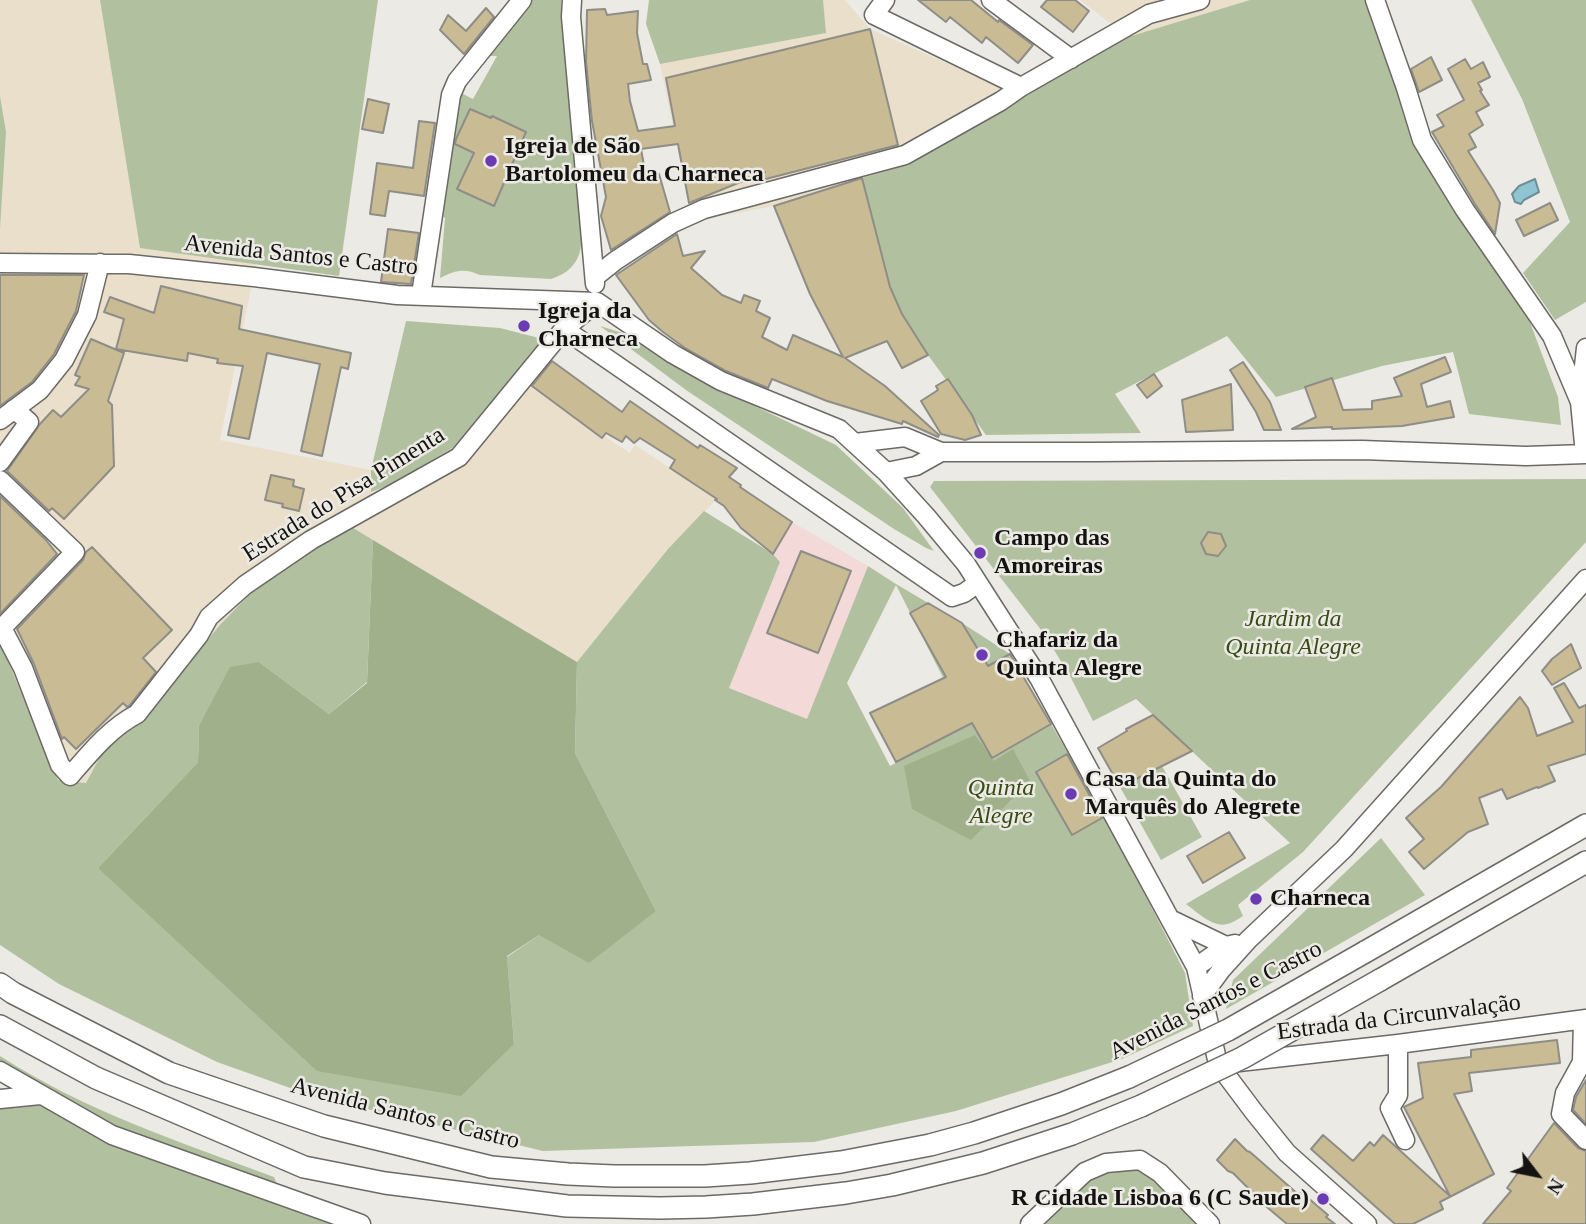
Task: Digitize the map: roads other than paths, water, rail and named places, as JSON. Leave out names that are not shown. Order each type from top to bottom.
[{"type":"main road","name":"Avenida Santos e Castro","points":[[0,984],[169,1073],[324,1126],[491,1167],[568,1174],[660,1177],[751,1173],[858,1159],[930,1144],[993,1127],[1129,1077],[1228,1030],[1577,830]]},
{"type":"main road","points":[[0,1026],[96,1078],[304,1167],[385,1183],[567,1206],[648,1208],[800,1200],[937,1175],[1016,1153],[1142,1106],[1242,1058],[1585,862]]},
{"type":"street","points":[[421,295],[451,95],[457,81],[522,0]]},
{"type":"street","points":[[572,0],[597,302],[673,354],[721,381],[839,429],[886,472],[926,516],[966,564],[1039,678],[1196,967],[1218,1064],[1287,1153],[1367,1224]]},
{"type":"street","points":[[885,0],[874,15],[1021,87]]},
{"type":"street","points":[[991,0],[1071,59]]},
{"type":"street","points":[[595,277],[673,223],[704,209],[905,155],[1071,59],[1144,8],[1200,0]]},
{"type":"street","points":[[1375,0],[1422,141],[1465,210],[1552,336],[1580,402]]},
{"type":"street","name":"Avenida Santos e Castro","points":[[0,263],[129,264],[397,295],[597,302]]},
{"type":"street","points":[[7,414],[40,390],[64,360],[87,315],[100,263]]},
{"type":"street","name":"Estrada do Pisa Pimenta","points":[[0,480],[75,552],[2,628],[23,668],[60,765],[70,776],[95,747],[123,721],[137,714],[199,635],[209,617],[245,585],[311,540],[459,457],[564,329],[597,302]]},
{"type":"street","points":[[564,329],[952,597],[964,593],[978,583]]},
{"type":"street","points":[[855,443],[905,437],[941,452],[1362,450],[1526,456],[1585,454],[1580,402],[1586,348]]},
{"type":"street","points":[[0,462],[29,422],[7,414]]},
{"type":"street","points":[[886,472],[916,466],[941,452]]},
{"type":"street","points":[[1202,996],[1248,940],[1344,849],[1586,579]]},
{"type":"street","points":[[1170,919],[1226,946]]},
{"type":"street","points":[[1196,967],[1226,946],[1248,940]]},
{"type":"street","points":[[1584,1020],[1582,1062],[1565,1093],[1561,1114],[1586,1140]]},
{"type":"street","name":"Estrada da Circunvalação","points":[[1218,1064],[1584,1020]]},
{"type":"street","points":[[1398,1044],[1398,1095],[1390,1108],[1405,1140]]},
{"type":"street","points":[[0,1071],[112,1135],[361,1224]]},
{"type":"street","points":[[0,1099],[40,1095]]},
{"type":"street","points":[[1030,1224],[1085,1172],[1106,1163],[1139,1160],[1160,1173],[1210,1224]]},
{"type":"water","points":[[1535,179],[1539,192],[1521,204],[1515,202],[1512,194],[1519,186]]},
{"type":"place","name":"Igreja de São Bartolomeu da Charneca","points":[[491,161]]},
{"type":"place","name":"Igreja da Charneca","points":[[524,326]]},
{"type":"place","name":"Campo das Amoreiras","points":[[980,553]]},
{"type":"place","name":"Chafariz da Quinta Alegre","points":[[982,655]]},
{"type":"place","name":"Casa da Quinta do Marquês do Alegrete","points":[[1071,794]]},
{"type":"place","name":"Charneca","points":[[1256,899]]},
{"type":"place","name":"R Cidade Lisboa 6 (C Saude)","points":[[1323,1199]]},
{"type":"park label","name":"Jardim da Quinta Alegre","points":[[1293,634]]},
{"type":"park label","name":"Quinta Alegre","points":[[1001,803]]}]
